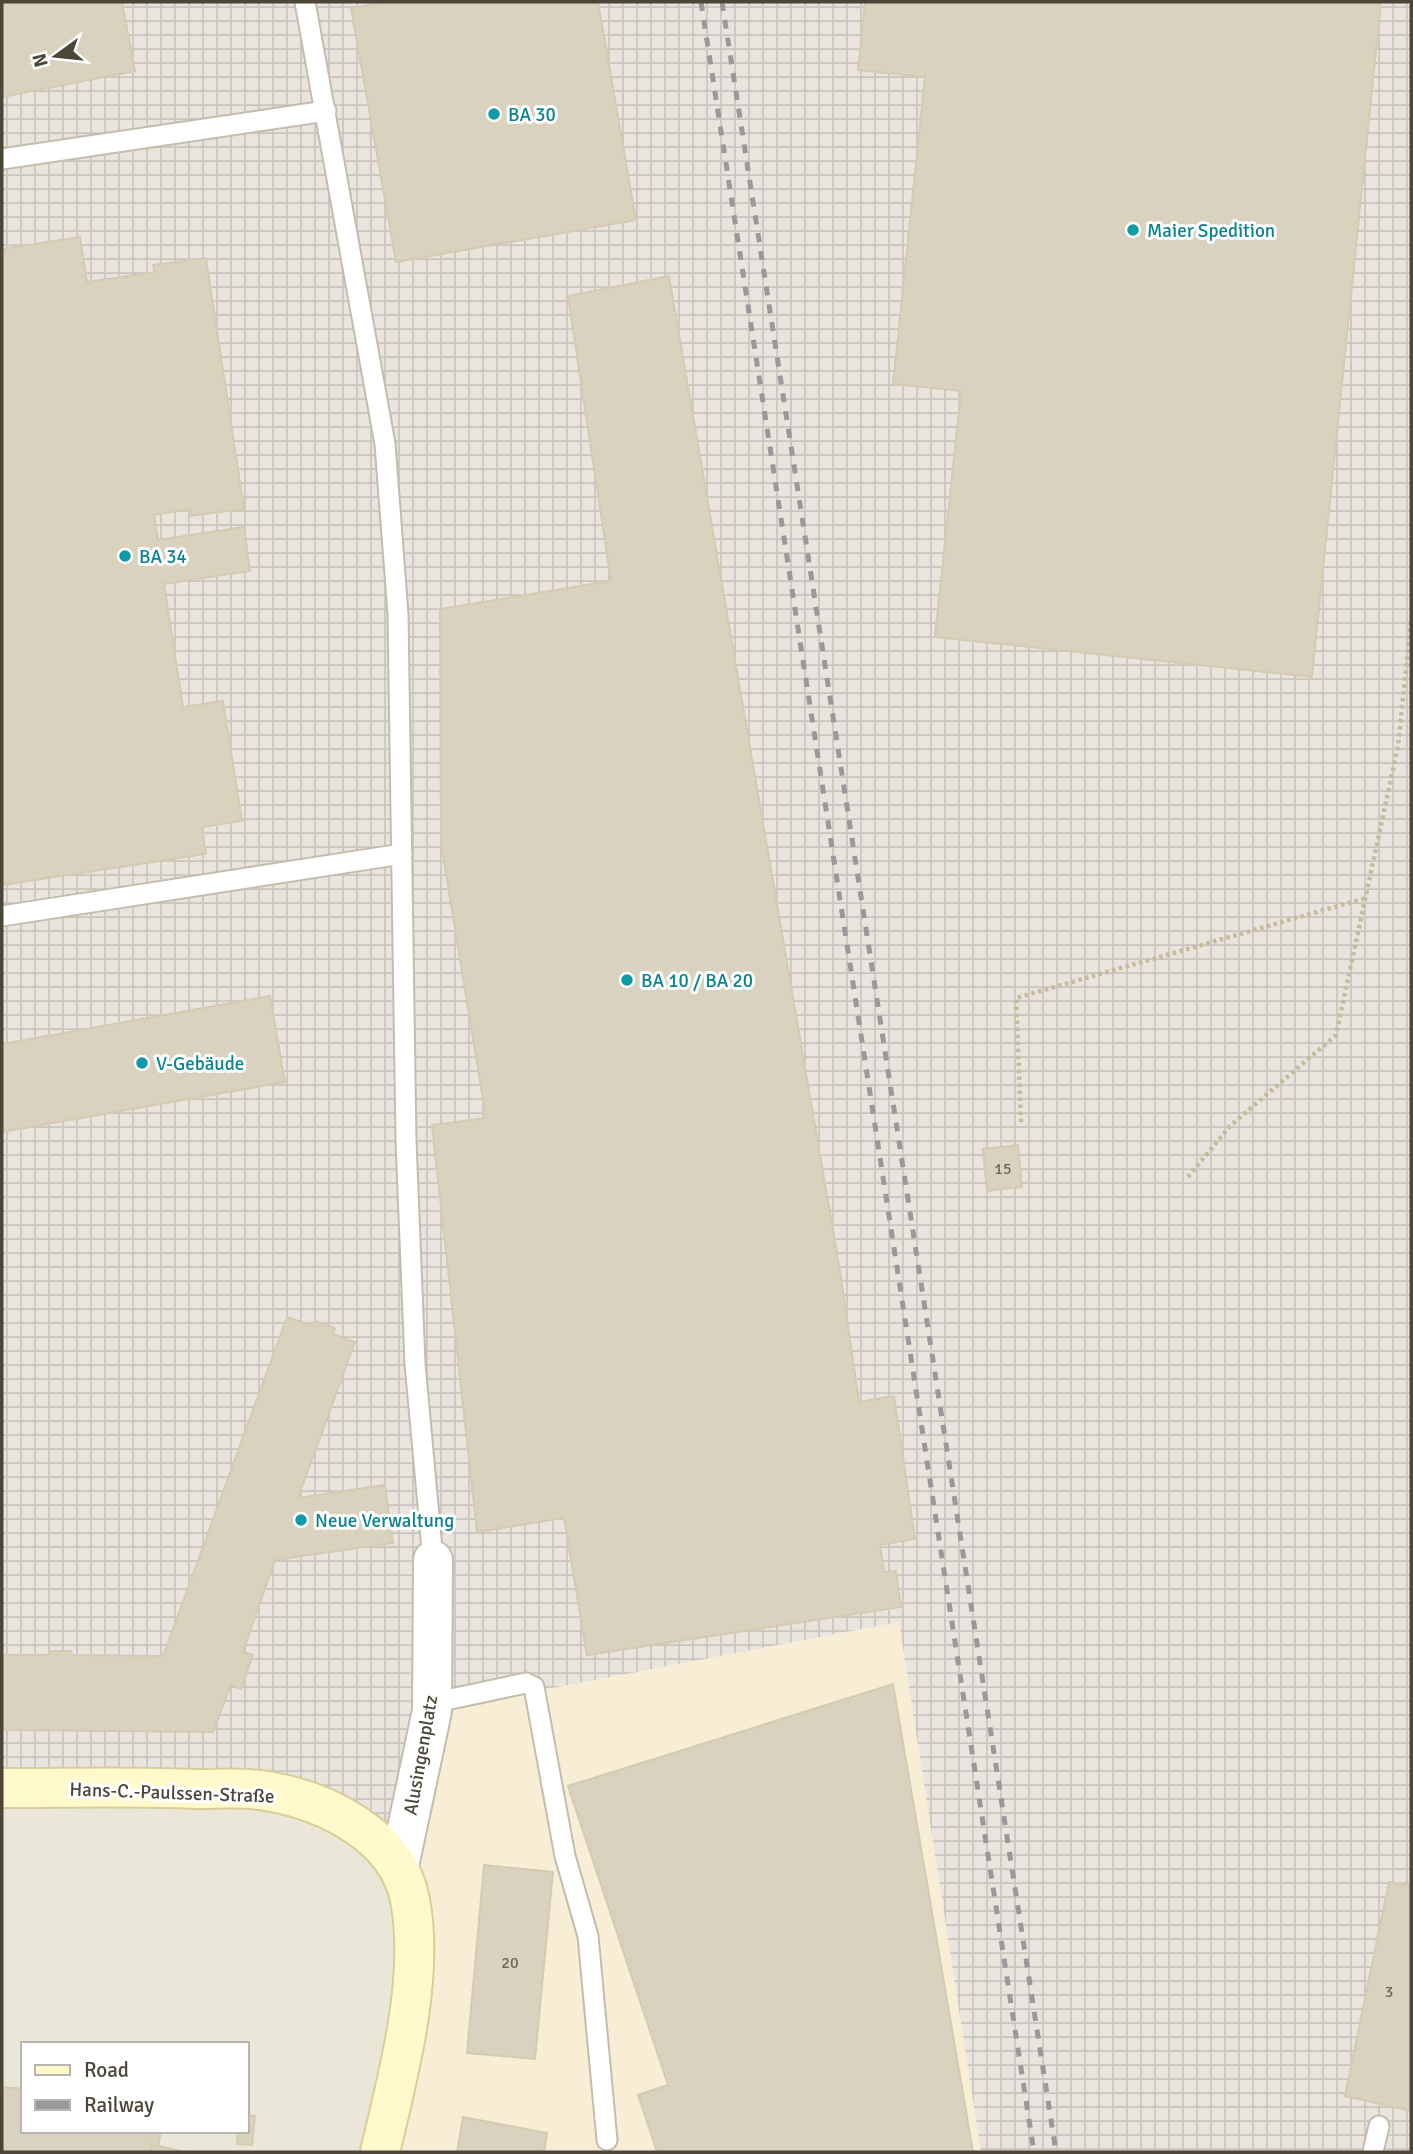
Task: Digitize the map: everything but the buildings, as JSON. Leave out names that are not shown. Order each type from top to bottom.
[{"type":"street","name":"Alusingenplatz","points":[[399,1866],[432,1703],[433,1560]]},
{"type":"street","name":"Hans-C.-Paulssen-Straße","points":[[2,1788],[156,1787],[266,1791],[339,1813],[372,1838],[399,1866]]},
{"type":"street","points":[[380,2152],[405,2037],[412,1981],[410,1899],[399,1866]]},
{"type":"lane","points":[[305,2],[385,444],[397,614],[406,1141],[415,1364],[433,1560]]},
{"type":"lane","points":[[2,159],[326,111]]},
{"type":"lane","points":[[2,916],[402,854]]},
{"type":"lane","points":[[432,1703],[526,1683],[534,1687],[565,1856],[588,1936],[607,2140]]},
{"type":"lane","points":[[1373,2152],[1379,2126]]},
{"type":"path","points":[[1188,1177],[1230,1126],[1336,1035],[1398,746],[1411,620]]},
{"type":"path","points":[[1021,1122],[1016,999],[1366,898]]},
{"type":"shaded area","points":[[2,2],[1411,2],[1411,2152],[981,2152],[899,1622],[432,1711],[399,1866],[339,1813],[2,1788]]},
{"type":"shaded area","points":[[899,1622],[981,2152],[380,2152],[432,1711]]},
{"type":"shaded area","points":[[256,1795],[331,1821],[394,1874],[406,1949],[372,2152],[2,2152],[2,1800]]},
{"type":"railway","points":[[701,2],[1034,2152]]},
{"type":"railway","points":[[722,2],[1056,2152]]},
{"type":"place","name":"BA 30","points":[[494,114]]},
{"type":"place","name":"Maier Spedition","points":[[1133,230]]},
{"type":"place","name":"BA 34","points":[[125,556]]},
{"type":"place","name":"BA 10 / BA 20","points":[[627,980]]},
{"type":"place","name":"V-Gebäude","points":[[142,1063]]},
{"type":"place","name":"Neue Verwaltung","points":[[301,1520]]}]
